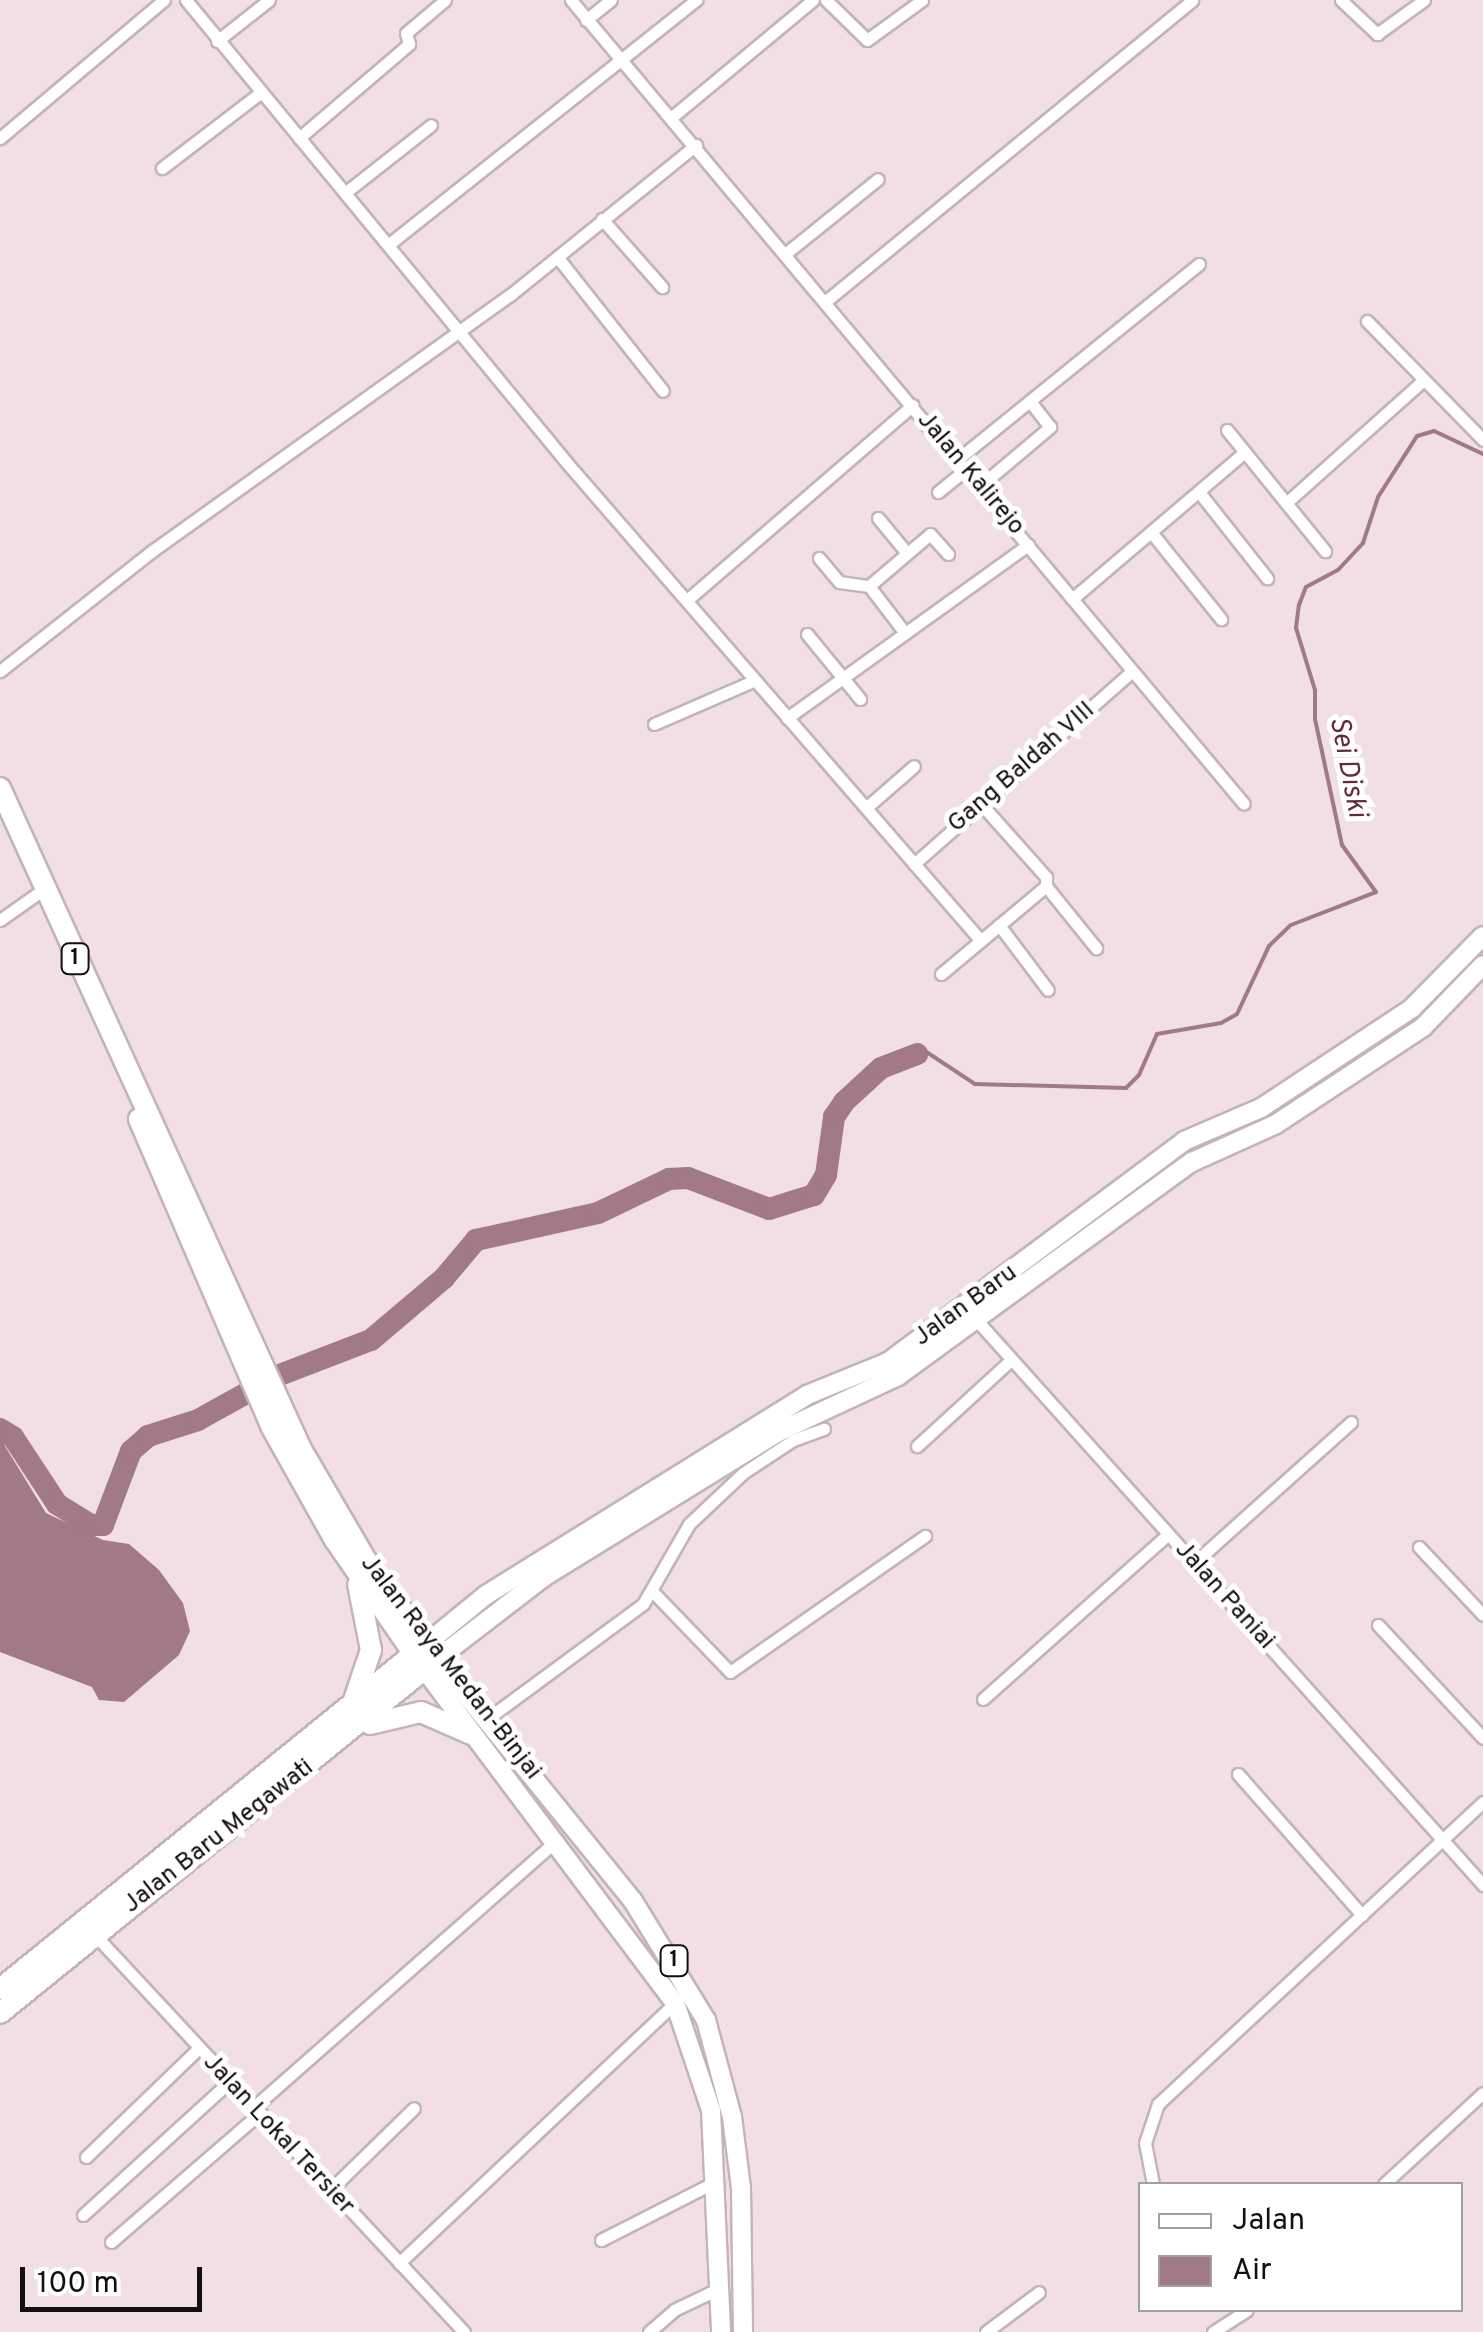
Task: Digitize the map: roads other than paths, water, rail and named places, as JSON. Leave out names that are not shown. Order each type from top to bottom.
[{"type":"highway","name":"Jalan Raya Medan-Binjai","points":[[0,788],[235,1326]]},
{"type":"highway","name":"Jalan Raya Medan-Binjai","points":[[0,812],[279,1421],[354,1568],[425,1657]]},
{"type":"highway","name":"Jalan Raya Medan-Binjai","points":[[279,1421],[425,1657]]},
{"type":"highway","points":[[348,1723],[371,1650],[354,1568]]},
{"type":"highway","name":"Jalan Baru Megawati","points":[[0,2012],[84,1936],[425,1657]]},
{"type":"highway","points":[[348,1723],[410,1712],[479,1727]]},
{"type":"highway","name":"Jalan Baru Megawati","points":[[0,1989],[84,1936]]},
{"type":"street","points":[[0,138],[164,0]]},
{"type":"street","points":[[186,0],[458,331],[753,680],[981,940]]},
{"type":"street","points":[[217,41],[269,0]]},
{"type":"street","points":[[299,138],[408,45],[406,32],[446,0]]},
{"type":"street","name":"Jalan Kalirejo","points":[[570,0],[696,145],[1244,804]]},
{"type":"street","points":[[586,20],[611,0]]},
{"type":"street","points":[[388,244],[616,57],[696,0]]},
{"type":"street","points":[[672,117],[813,0]]},
{"type":"street","points":[[826,0],[867,40],[922,0]]},
{"type":"street","points":[[826,301],[1192,0]]},
{"type":"street","points":[[1341,0],[1377,34],[1424,0]]},
{"type":"street","points":[[162,168],[260,93]]},
{"type":"street","points":[[346,192],[431,125]]},
{"type":"street","points":[[0,671],[152,551],[558,258],[696,145]]},
{"type":"street","points":[[785,254],[878,179]]},
{"type":"street","points":[[602,219],[662,287]]},
{"type":"street","points":[[558,258],[663,391]]},
{"type":"street","points":[[938,492],[962,464],[1030,401],[1199,264]]},
{"type":"street","points":[[1366,321],[1420,383]]},
{"type":"street","points":[[1286,503],[1420,383],[1431,382],[1483,440]]},
{"type":"street","points":[[980,486],[1050,427],[1030,401]]},
{"type":"street","points":[[687,600],[913,405]]},
{"type":"street","points":[[1227,430],[1324,551]]},
{"type":"street","points":[[1072,599],[1245,452]]},
{"type":"street","points":[[1198,492],[1266,578]]},
{"type":"street","points":[[878,518],[907,554]]},
{"type":"street","points":[[1151,532],[1220,619]]},
{"type":"street","points":[[869,586],[930,534],[948,554]]},
{"type":"street","points":[[787,718],[1028,545]]},
{"type":"street","points":[[819,558],[838,582],[869,586],[905,633]]},
{"type":"street","points":[[807,634],[860,699]]},
{"type":"street","name":"Gang Baldah VIII","points":[[914,864],[1131,672]]},
{"type":"street","points":[[654,724],[753,680]]},
{"type":"street","points":[[866,807],[914,766]]},
{"type":"street","points":[[981,804],[1046,877],[1046,886],[1096,948]]},
{"type":"street","points":[[941,974],[1046,886]]},
{"type":"street","points":[[0,920],[37,894]]},
{"type":"street","points":[[999,925],[1048,990]]},
{"type":"street","name":"Jalan Baru","points":[[971,1314],[1184,1141],[1261,1108],[1412,1008],[1483,936]]},
{"type":"street","name":"Jalan Baru","points":[[425,1657],[486,1595],[756,1450],[807,1395],[888,1362],[971,1314],[1192,1162],[1276,1124],[1423,1027],[1483,965]]},
{"type":"street","name":"Jalan Paniai","points":[[971,1314],[1483,1885]]},
{"type":"street","points":[[917,1446],[1011,1360]]},
{"type":"street","points":[[1194,1564],[1352,1422]]},
{"type":"street","points":[[479,1727],[653,1592],[689,1524],[756,1450],[824,1429]]},
{"type":"street","points":[[983,1699],[1168,1534]]},
{"type":"street","points":[[653,1592],[730,1672],[925,1536]]},
{"type":"street","points":[[1419,1547],[1483,1615]]},
{"type":"street","points":[[1378,1625],[1483,1738]]},
{"type":"street","name":"Jalan Raya Medan-Binjai","points":[[425,1657],[675,2002],[710,2110],[721,2332]]},
{"type":"street","name":"Jalan Raya Medan-Binjai","points":[[479,1727],[633,1901],[706,2020],[732,2116],[741,2188],[743,2332]]},
{"type":"street","points":[[1238,1774],[1362,1915]]},
{"type":"street","points":[[1152,2182],[1145,2144],[1158,2104],[1483,1802]]},
{"type":"street","points":[[111,2242],[557,1840]]},
{"type":"street","name":"Jalan Lokal Tersier","points":[[84,1936],[198,2049],[464,2332]]},
{"type":"street","points":[[398,2263],[675,2002]]},
{"type":"street","points":[[86,2158],[198,2049]]},
{"type":"street","points":[[83,2215],[229,2082]]},
{"type":"street","points":[[1386,2182],[1483,2093]]},
{"type":"street","points":[[330,2190],[414,2108]]},
{"type":"street","points":[[602,2240],[716,2182]]},
{"type":"street","points":[[649,2332],[674,2310],[720,2288]]},
{"type":"street","points":[[986,2332],[1039,2292]]},
{"type":"street","points":[[1214,2332],[1244,2312]]},
{"type":"water","points":[[0,1438],[46,1513],[103,1540],[129,1544],[159,1570],[183,1603],[190,1631],[179,1655],[124,1702],[99,1700],[92,1687],[0,1652]]},
{"type":"waterway","name":"Sei Diski","points":[[917,1054],[928,1053],[975,1084],[1126,1088],[1139,1075],[1157,1034],[1221,1023],[1237,1014],[1269,946],[1291,925],[1376,892],[1342,845],[1315,719],[1315,690],[1296,628],[1299,605],[1306,587],[1338,570],[1363,543],[1378,497],[1417,436],[1434,431],[1483,454]]},
{"type":"waterway","points":[[0,1429],[13,1437],[57,1504],[90,1525],[103,1525],[131,1451],[148,1436],[198,1420],[277,1376],[371,1340],[444,1278],[476,1240],[598,1213],[669,1179],[688,1178],[769,1209],[814,1195],[826,1175],[834,1117],[844,1102],[881,1068],[917,1054]]}]
